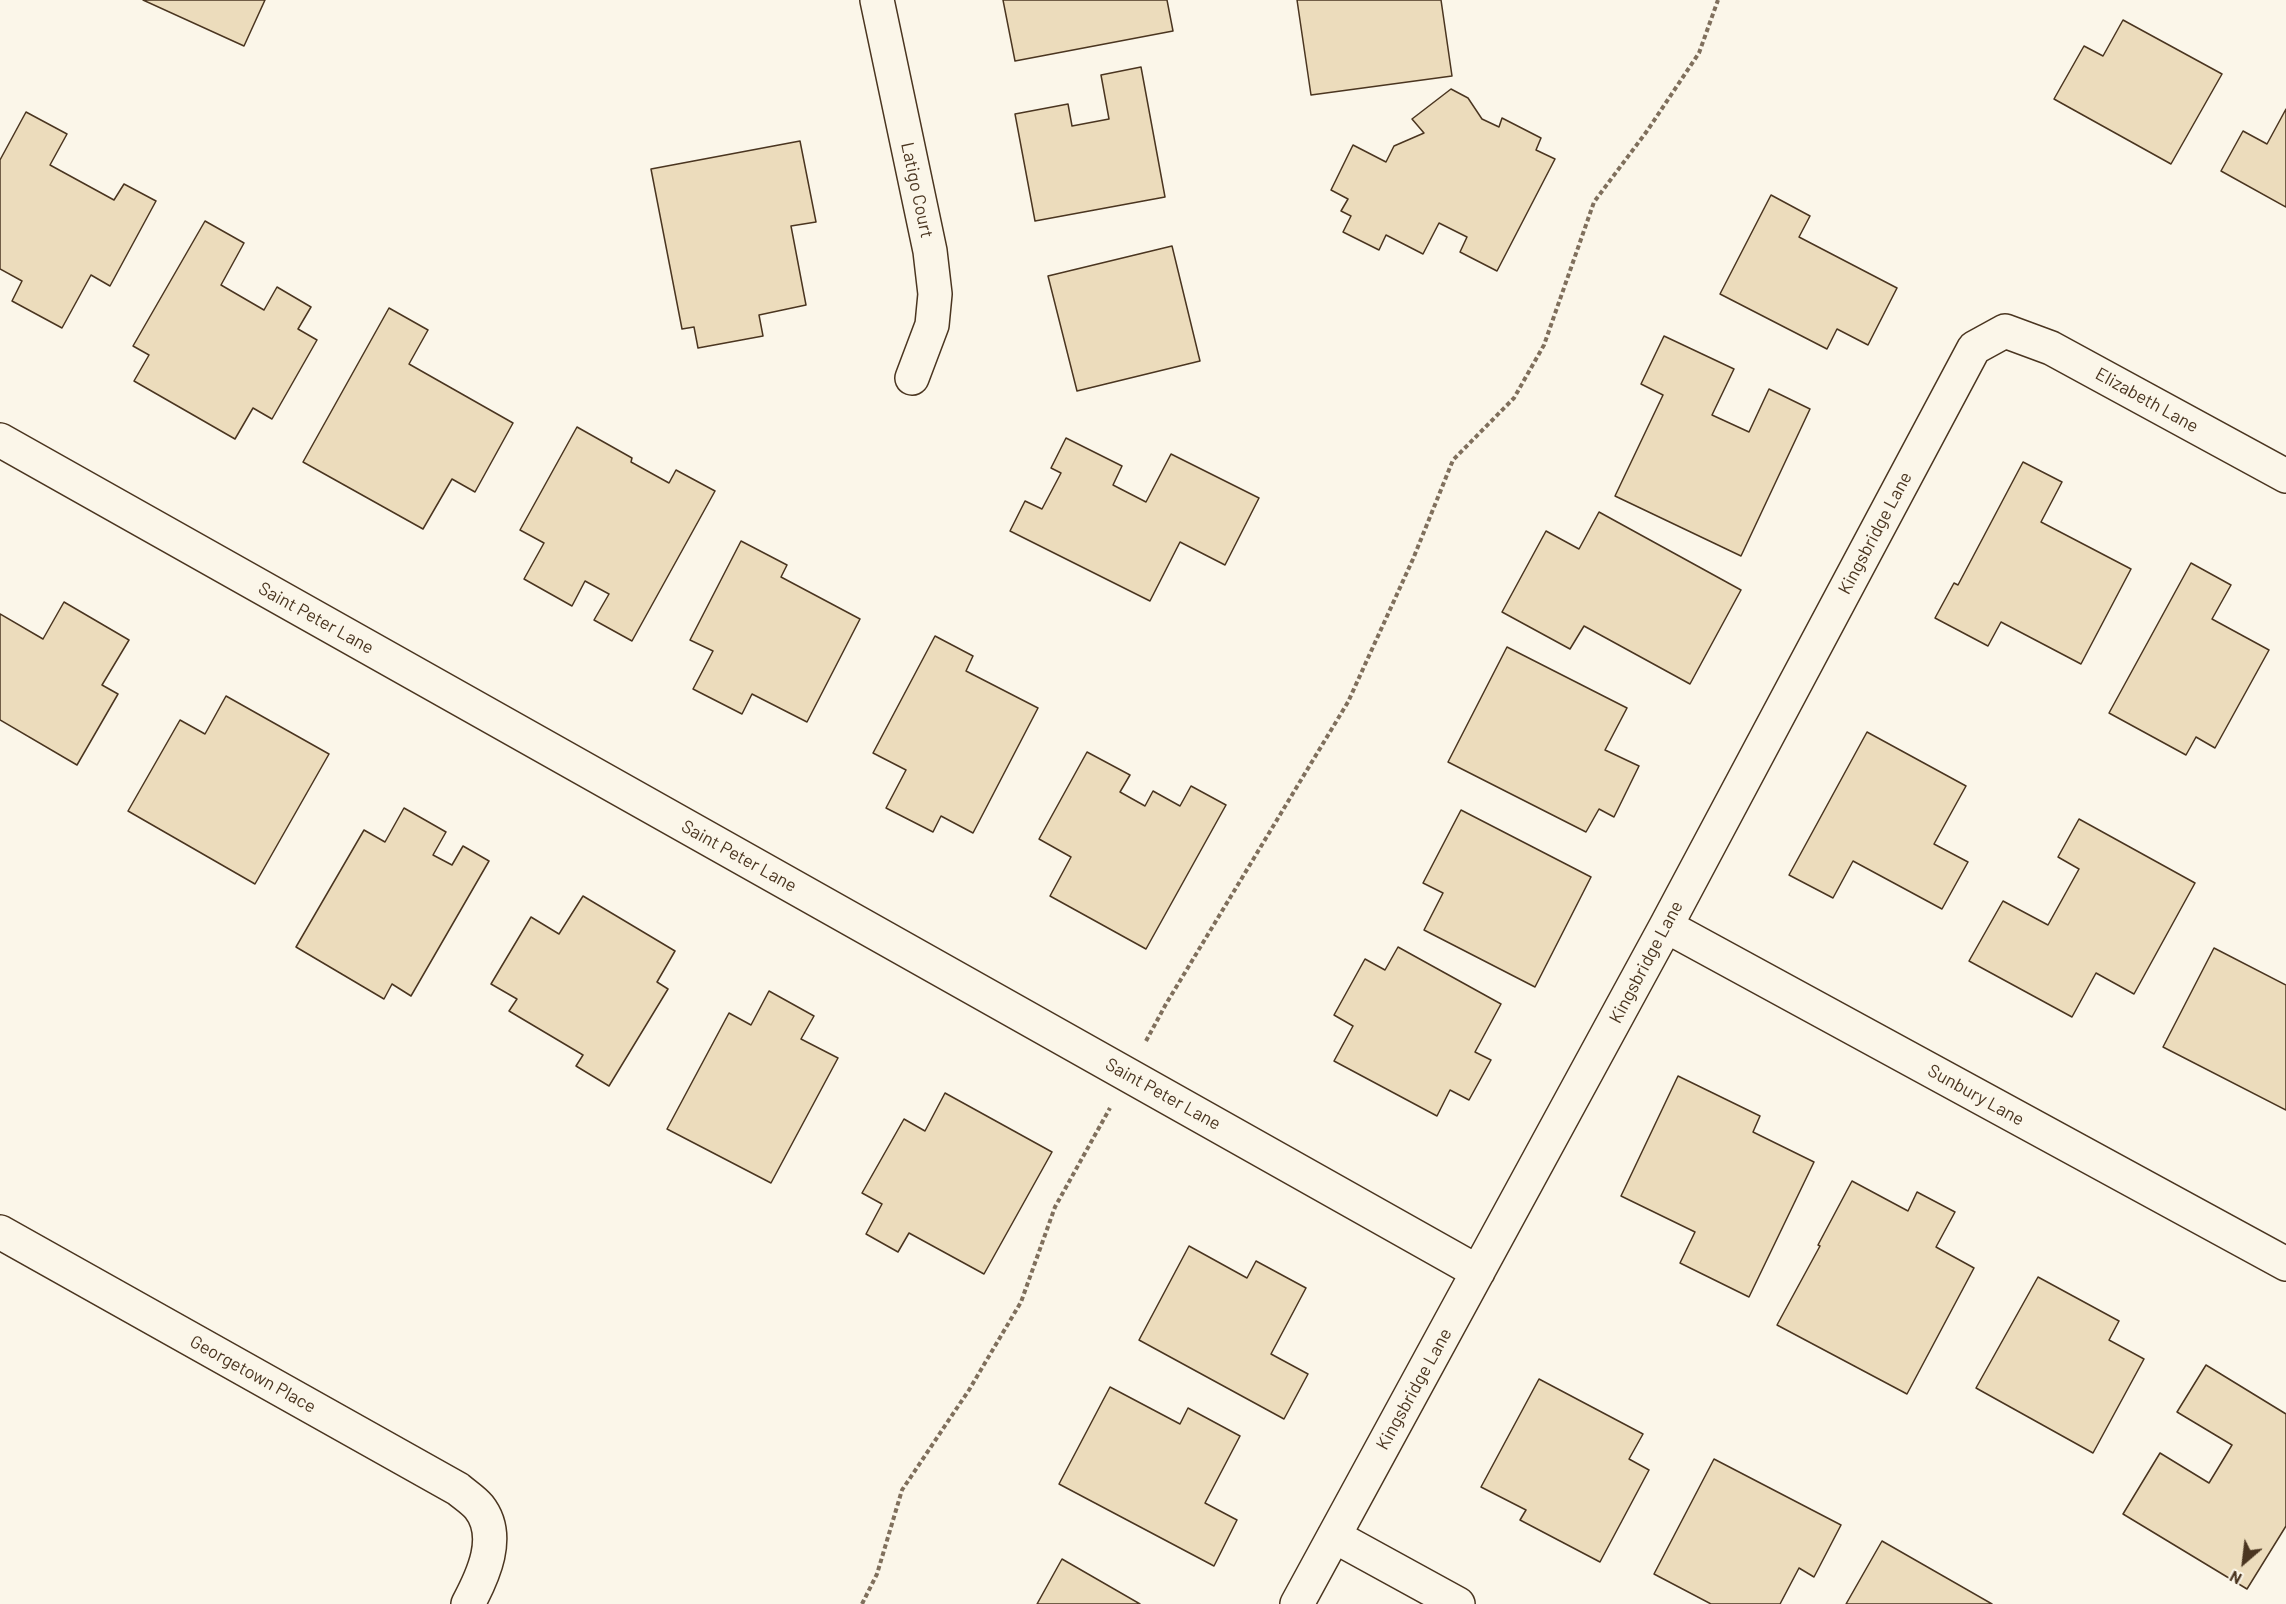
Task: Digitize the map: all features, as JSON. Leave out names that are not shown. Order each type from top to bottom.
[{"type":"street","name":"Latigo Court","points":[[877,0],[930,251],[935,294],[932,325],[912,378]]},
{"type":"street","name":"Elizabeth Lane","points":[[2005,332],[2051,348],[2286,476]]},
{"type":"street","name":"Kingsbridge Lane","points":[[1297,1604],[1666,926],[1974,348],[2005,332]]},
{"type":"street","name":"Saint Peter Lane","points":[[0,440],[1478,1272]]},
{"type":"street","name":"Sunbury Lane","points":[[1666,926],[2286,1264]]},
{"type":"street","name":"Georgetown Place","points":[[0,1232],[458,1489],[480,1508],[491,1532],[486,1563],[468,1604]]},
{"type":"street","points":[[1334,1536],[1458,1604]]},
{"type":"path","points":[[862,1604],[877,1574],[902,1490],[969,1390],[1021,1302],[1055,1207],[1166,1004],[1348,702],[1413,559],[1453,460],[1514,398],[1544,345],[1594,202],[1647,130],[1699,53],[1718,0]]},
{"type":"building","points":[[143,0],[265,0],[244,46]]},
{"type":"building","points":[[1003,0],[1167,0],[1173,31],[1015,61]]},
{"type":"building","points":[[1297,0],[1441,0],[1452,76],[1311,95]]},
{"type":"building","points":[[2123,20],[2222,74],[2171,164],[2054,99],[2084,46],[2103,56]]},
{"type":"building","points":[[1141,67],[1165,197],[1035,221],[1015,114],[1068,104],[1072,126],[1109,119],[1101,75]]},
{"type":"building","points":[[1451,89],[1468,98],[1482,119],[1499,127],[1502,118],[1541,138],[1536,150],[1555,159],[1497,271],[1460,252],[1467,237],[1439,223],[1423,254],[1386,235],[1379,250],[1343,232],[1351,216],[1341,211],[1348,199],[1331,190],[1353,145],[1386,162],[1394,146],[1424,133],[1412,119]]},
{"type":"building","points":[[2286,109],[2286,207],[2221,171],[2243,131],[2267,144]]},
{"type":"building","points":[[26,112],[67,134],[50,165],[114,200],[124,184],[156,201],[110,286],[91,275],[62,328],[12,301],[22,281],[0,269],[0,160]]},
{"type":"building","points":[[800,141],[816,222],[791,226],[806,305],[759,315],[763,336],[698,348],[694,327],[682,329],[651,169]]},
{"type":"building","points":[[1771,195],[1810,216],[1799,237],[1897,288],[1868,345],[1837,329],[1827,349],[1720,294]]},
{"type":"building","points":[[205,221],[244,243],[221,285],[264,310],[277,287],[311,307],[298,329],[317,340],[272,419],[253,408],[235,439],[134,381],[149,355],[133,346]]},
{"type":"building","points":[[1172,246],[1200,361],[1077,391],[1048,276]]},
{"type":"building","points":[[389,308],[428,330],[409,364],[513,423],[475,492],[452,479],[423,529],[303,462]]},
{"type":"building","points":[[1664,336],[1734,369],[1712,415],[1749,432],[1769,389],[1810,409],[1741,556],[1615,496],[1663,395],[1641,384]]},
{"type":"building","points":[[577,427],[632,458],[631,462],[669,483],[676,470],[715,491],[632,641],[594,620],[609,594],[585,581],[572,606],[524,579],[544,543],[520,530]]},
{"type":"building","points":[[1066,438],[1122,466],[1113,485],[1146,502],[1171,454],[1259,498],[1225,565],[1180,542],[1150,601],[1010,531],[1025,501],[1042,509],[1061,473],[1051,468]]},
{"type":"building","points":[[2023,462],[2062,482],[2041,522],[2131,569],[2081,664],[2001,622],[1988,646],[1935,618],[1954,583],[1958,585]]},
{"type":"building","points":[[1599,512],[1741,590],[1690,684],[1584,626],[1570,649],[1502,612],[1546,531],[1579,549]]},
{"type":"building","points":[[741,541],[787,565],[781,577],[860,619],[807,722],[752,694],[742,714],[693,689],[713,651],[690,640]]},
{"type":"building","points":[[2191,563],[2231,585],[2212,619],[2269,650],[2215,748],[2196,737],[2186,755],[2109,713]]},
{"type":"building","points":[[64,602],[129,640],[102,685],[118,694],[77,765],[0,720],[0,614],[43,639]]},
{"type":"building","points":[[935,636],[973,656],[966,671],[1038,708],[973,833],[941,816],[933,832],[886,808],[906,770],[873,753]]},
{"type":"building","points":[[1507,647],[1627,708],[1605,750],[1639,766],[1614,817],[1599,809],[1586,832],[1448,762]]},
{"type":"building","points":[[226,696],[329,754],[255,884],[128,811],[180,720],[205,734]]},
{"type":"building","points":[[1867,732],[1966,786],[1934,844],[1968,862],[1942,909],[1853,861],[1833,898],[1789,875]]},
{"type":"building","points":[[1087,752],[1130,775],[1120,792],[1145,806],[1153,791],[1180,806],[1191,786],[1226,805],[1146,949],[1050,896],[1071,857],[1039,839]]},
{"type":"building","points":[[404,808],[446,832],[433,855],[452,865],[463,846],[489,861],[411,996],[392,984],[384,999],[296,947],[364,830],[385,842]]},
{"type":"building","points":[[1461,810],[1591,877],[1535,987],[1424,930],[1443,893],[1423,883]]},
{"type":"building","points":[[2079,819],[2195,883],[2134,994],[2096,973],[2072,1017],[1969,961],[2003,901],[2048,925],[2079,869],[2058,857]]},
{"type":"building","points":[[583,896],[675,951],[657,982],[668,989],[609,1086],[576,1066],[583,1055],[509,1011],[517,999],[491,984],[531,917],[559,934]]},
{"type":"building","points":[[1398,947],[1501,1004],[1475,1052],[1491,1060],[1469,1100],[1450,1090],[1437,1116],[1334,1061],[1353,1026],[1334,1015],[1365,959],[1385,970]]},
{"type":"building","points":[[2214,948],[2286,985],[2286,1110],[2163,1047]]},
{"type":"building","points":[[769,991],[814,1016],[801,1039],[838,1058],[771,1183],[667,1129],[729,1013],[751,1025]]},
{"type":"building","points":[[1678,1076],[1760,1116],[1753,1132],[1814,1162],[1749,1297],[1680,1263],[1695,1232],[1621,1196]]},
{"type":"building","points":[[945,1093],[1052,1152],[984,1274],[909,1233],[898,1252],[866,1234],[882,1204],[862,1193],[904,1119],[925,1131]]},
{"type":"building","points":[[1852,1181],[1908,1211],[1917,1192],[1955,1212],[1936,1247],[1974,1268],[1907,1394],[1777,1325]]},
{"type":"building","points":[[1189,1246],[1247,1278],[1256,1261],[1306,1288],[1271,1354],[1308,1374],[1284,1419],[1139,1340]]},
{"type":"building","points":[[2038,1277],[2119,1321],[2109,1340],[2144,1359],[2093,1453],[1976,1388]]},
{"type":"building","points":[[2206,1365],[2286,1414],[2286,1526],[2247,1589],[2123,1514],[2160,1453],[2209,1483],[2232,1445],[2177,1412]]},
{"type":"building","points":[[1539,1379],[1643,1434],[1629,1459],[1649,1470],[1600,1562],[1520,1520],[1526,1510],[1481,1487]]},
{"type":"building","points":[[1110,1387],[1180,1424],[1188,1408],[1240,1436],[1205,1503],[1237,1520],[1214,1566],[1059,1484]]},
{"type":"building","points":[[1714,1459],[1841,1525],[1814,1577],[1799,1568],[1780,1604],[1711,1604],[1654,1574]]},
{"type":"building","points":[[1882,1541],[1992,1604],[1846,1604]]},
{"type":"building","points":[[1062,1559],[1140,1604],[1037,1604]]}]
